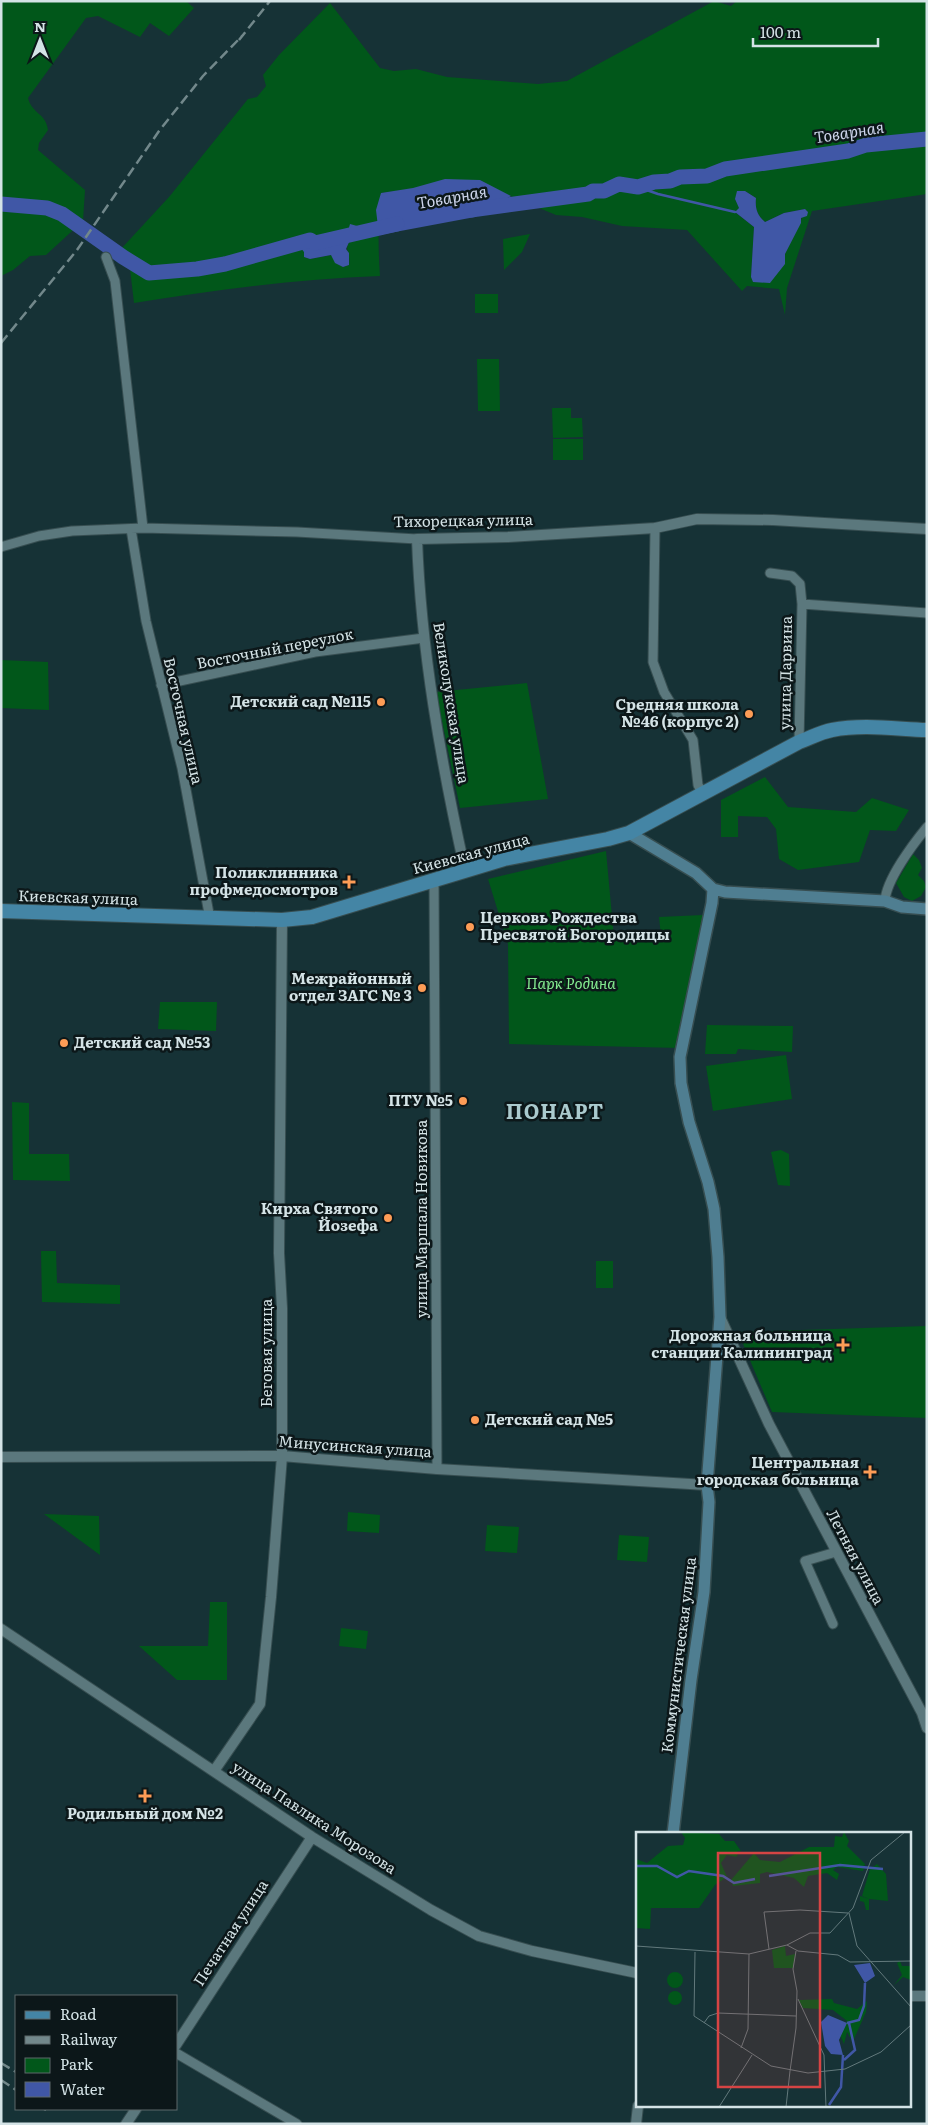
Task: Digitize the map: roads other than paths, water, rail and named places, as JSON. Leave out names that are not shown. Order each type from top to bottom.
[{"type":"main road","name":"Киевская улица","points":[[1,911],[210,919],[282,920],[312,917],[504,859],[608,839],[629,833],[799,742],[824,732],[841,729],[870,728],[927,730]]},
{"type":"main road","points":[[629,833],[696,873],[713,889],[725,892],[885,901],[902,907],[927,909]]},
{"type":"main road","name":"Коммунистическая улица","points":[[673,1832],[690,1680],[704,1592],[708,1502],[706,1485],[720,1317],[714,1209],[708,1182],[689,1122],[681,1083],[680,1057],[712,903],[713,889]]},
{"type":"street","points":[[106,257],[115,281],[143,528]]},
{"type":"street","name":"Тихорецкая улица","points":[[1,547],[39,536],[72,531],[143,528],[297,532],[417,540],[508,537],[655,528],[698,519],[741,519],[927,529]]},
{"type":"street","points":[[655,528],[653,662],[664,692],[693,740],[698,785],[703,794]]},
{"type":"street","name":"Восточная улица","points":[[132,529],[146,621],[182,768],[210,919]]},
{"type":"street","name":"Великолукская улица","points":[[417,540],[428,674],[443,767],[465,870]]},
{"type":"street","name":"улица Дарвина","points":[[770,573],[792,576],[800,584],[802,604],[799,742]]},
{"type":"street","name":"улица Дарвина","points":[[802,604],[927,612]]},
{"type":"street","name":"Восточный переулок","points":[[161,685],[315,652],[424,638]]},
{"type":"street","points":[[885,901],[888,889],[911,846],[927,827]]},
{"type":"street","name":"улица Маршала Новикова","points":[[434,880],[436,1468]]},
{"type":"street","name":"Беговая улица","points":[[214,1771],[260,1704],[271,1597],[282,1456],[282,1308],[279,1253],[282,920]]},
{"type":"street","name":"Летняя улица","points":[[720,1317],[769,1424],[922,1713],[927,1728]]},
{"type":"street","name":"Минусинская улица","points":[[1,1457],[282,1456],[706,1485]]},
{"type":"street","points":[[834,1624],[805,1561],[836,1552]]},
{"type":"street","name":"улица Павлика Морозова","points":[[1,1629],[312,1837],[431,1910],[479,1936],[532,1951],[636,1973]]},
{"type":"street","name":"Печатная улица","points":[[178,2042],[312,1837]]},
{"type":"street","points":[[910,1996],[927,1996]]},
{"type":"street","points":[[178,2054],[297,2124]]},
{"type":"street","points":[[636,2124],[638,2108]]},
{"type":"street","points":[[126,2124],[135,2110]]},
{"type":"water","points":[[445,179],[480,180],[511,196],[475,217],[379,235],[376,210],[381,193],[413,188]]},
{"type":"water","points":[[737,191],[745,191],[756,198],[757,211],[765,222],[784,213],[805,209],[808,212],[807,216],[801,218],[801,223],[785,254],[785,264],[770,283],[753,282],[751,277],[754,227],[735,212],[739,208],[735,199]]},
{"type":"water","points":[[350,224],[368,229],[368,234],[356,234],[350,240],[346,249],[349,253],[349,265],[343,267],[335,263],[331,255],[310,259],[304,257],[304,252],[300,247],[317,239],[348,231]]},
{"type":"waterway","name":"Товарная","points":[[471,210],[588,194],[593,191],[604,191],[619,184],[638,187],[654,182],[670,181],[680,177],[707,176],[725,169],[848,151],[866,145],[927,139]]},
{"type":"waterway","points":[[638,187],[658,194],[735,212]]},
{"type":"waterway","name":"Товарная","points":[[1,204],[47,208],[62,214],[149,273],[197,269],[225,264],[310,240],[315,243],[397,224]]},
{"type":"railway","points":[[239,40],[270,1]]},
{"type":"railway","points":[[1,343],[77,250],[159,131],[203,76],[243,35]]},
{"type":"railway","points":[[1,2063],[15,2071]]},
{"type":"railway","points":[[1,2080],[15,2089]]},
{"type":"place","name":"Детский сад №115","points":[[381,702]]},
{"type":"place","name":"Средняя школа №46 (корпус 2)","points":[[749,714]]},
{"type":"place","name":"Поликлинника профмедосмотров","points":[[349,882]]},
{"type":"place","name":"Церковь Рождества Пресвятой Богородицы","points":[[470,927]]},
{"type":"place","name":"Межрайонный отдел ЗАГС № 3","points":[[422,988]]},
{"type":"place","name":"Детский сад №53","points":[[64,1043]]},
{"type":"place","name":"ПТУ №5","points":[[463,1101]]},
{"type":"place","name":"Кирха Святого Йозефа","points":[[388,1218]]},
{"type":"place","name":"Дорожная больница станции Калининград","points":[[843,1345]]},
{"type":"place","name":"Детский сад №5","points":[[475,1420]]},
{"type":"place","name":"Центральная городская больница","points":[[870,1472]]},
{"type":"place","name":"Родильный дом №2","points":[[145,1796]]},
{"type":"district","name":"ПОНАРТ","points":[[555,1112]]},
{"type":"park label","name":"Парк Родина","points":[[571,984]]}]
